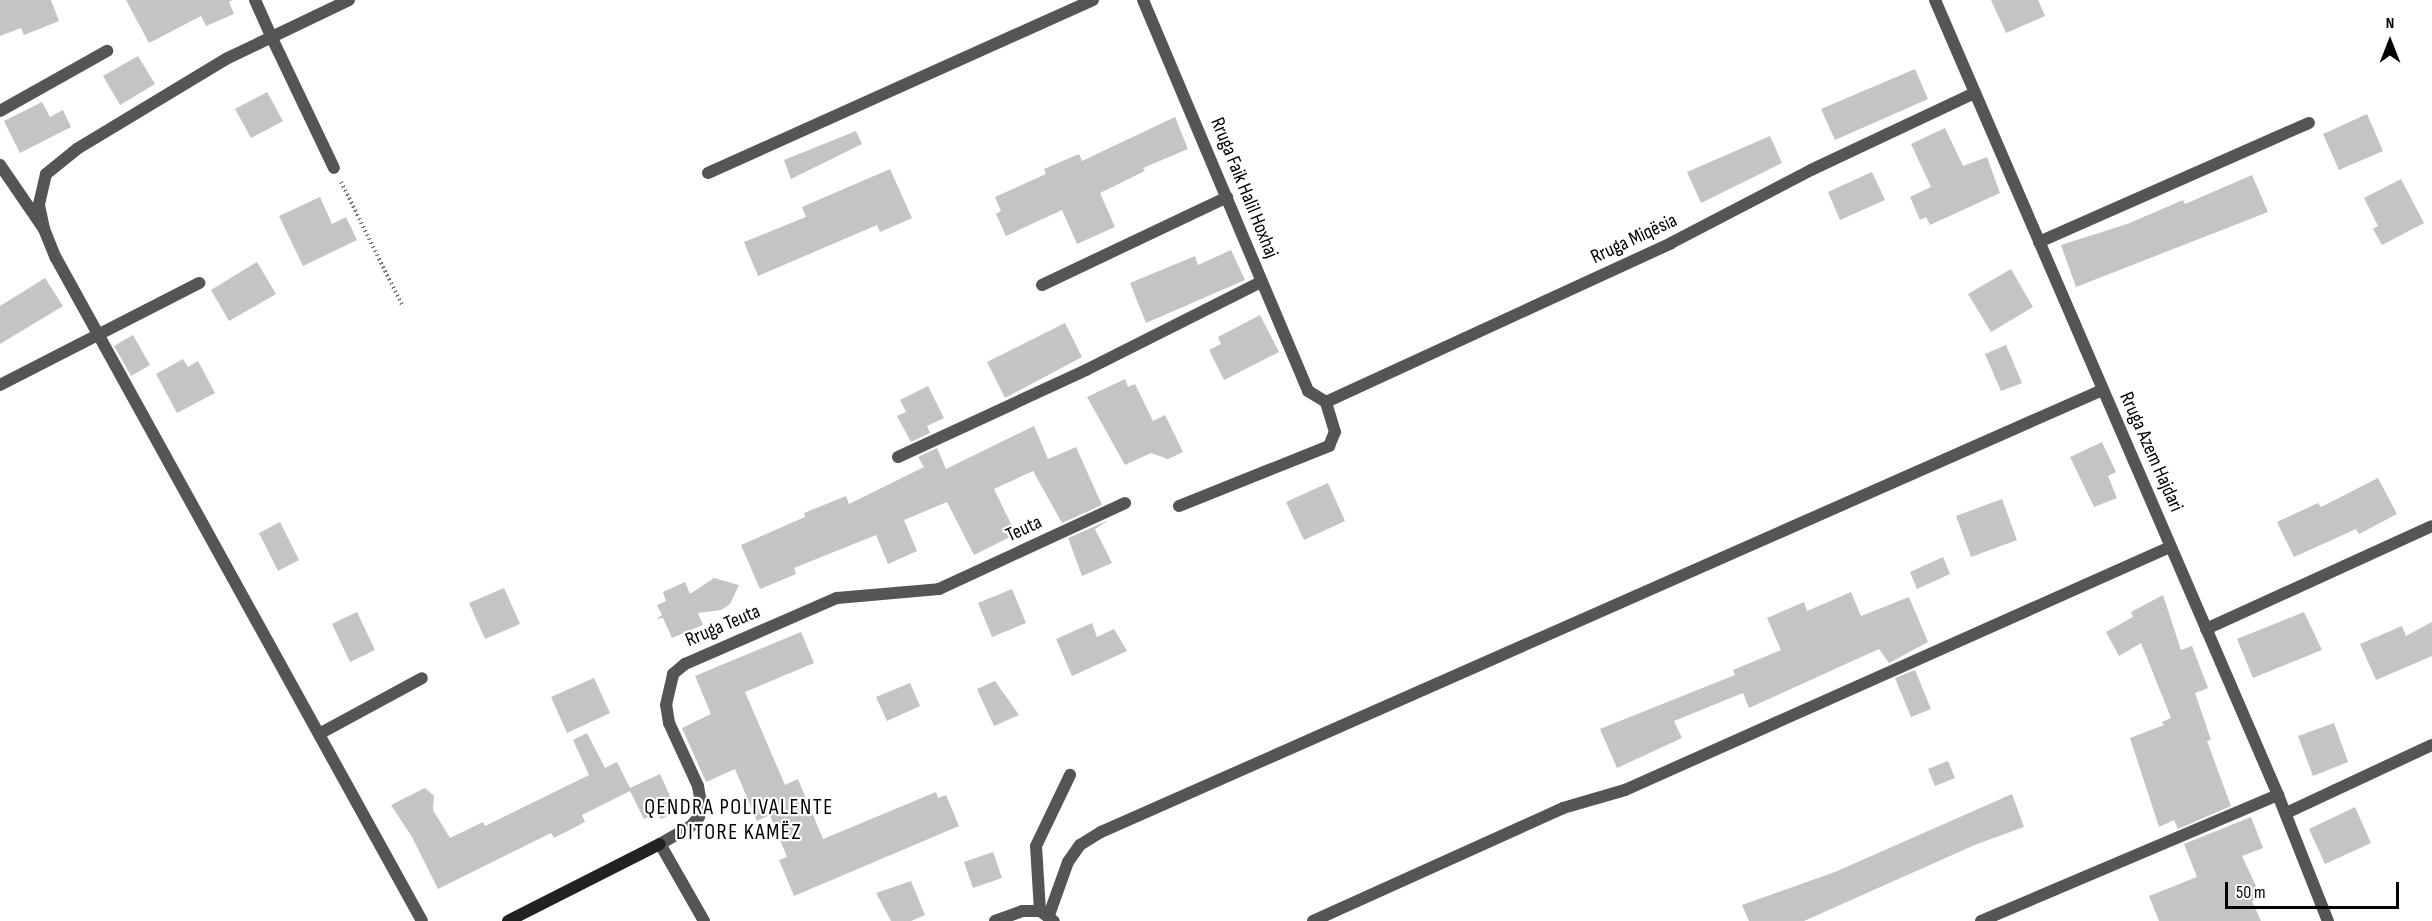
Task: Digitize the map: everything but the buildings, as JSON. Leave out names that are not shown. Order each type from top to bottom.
[{"type":"street","points":[[255,0],[334,168]]},
{"type":"street","points":[[44,229],[40,190],[46,174],[57,163],[226,59],[350,0]]},
{"type":"street","points":[[708,173],[1093,0]]},
{"type":"street","name":"Rruga Faik Halil Hoxhaj","points":[[1143,0],[1308,391],[1326,402]]},
{"type":"street","name":"Rruga Azem Hajdari","points":[[1935,0],[2286,813],[2328,921]]},
{"type":"street","points":[[0,111],[107,51]]},
{"type":"street","name":"Rruga Miqësia","points":[[1326,402],[1671,243],[1811,170],[1975,93]]},
{"type":"street","points":[[2039,242],[2309,123]]},
{"type":"street","points":[[0,165],[44,229],[99,334],[422,921]]},
{"type":"street","points":[[1042,285],[1227,197]]},
{"type":"street","points":[[898,457],[1086,370],[1261,282]]},
{"type":"street","points":[[0,384],[200,283]]},
{"type":"street","points":[[1048,916],[1068,862],[1080,845],[1101,832],[2102,390]]},
{"type":"street","points":[[1179,506],[1329,446],[1335,432],[1326,402]]},
{"type":"street","name":"Teuta","points":[[939,589],[1125,503]]},
{"type":"street","points":[[2206,629],[2432,526]]},
{"type":"street","points":[[1313,921],[1563,808],[1625,790],[2170,547]]},
{"type":"street","name":"Rruga Teuta","points":[[508,921],[660,844],[690,827],[699,817],[701,803],[698,786],[669,723],[666,705],[673,674],[685,664],[837,598],[939,589]]},
{"type":"street","points":[[319,734],[422,678]]},
{"type":"street","points":[[2286,813],[2432,745]]},
{"type":"street","points":[[1048,916],[1036,846],[1070,775]]},
{"type":"street","points":[[1981,921],[2278,795]]},
{"type":"street","points":[[660,844],[704,921]]},
{"type":"street","points":[[995,921],[1022,912],[1048,916]]},
{"type":"path","points":[[334,168],[402,305]]},
{"type":"district","name":"QENDRA POLIVALENTE DITORE KAMËZ","points":[[739,820]]}]
